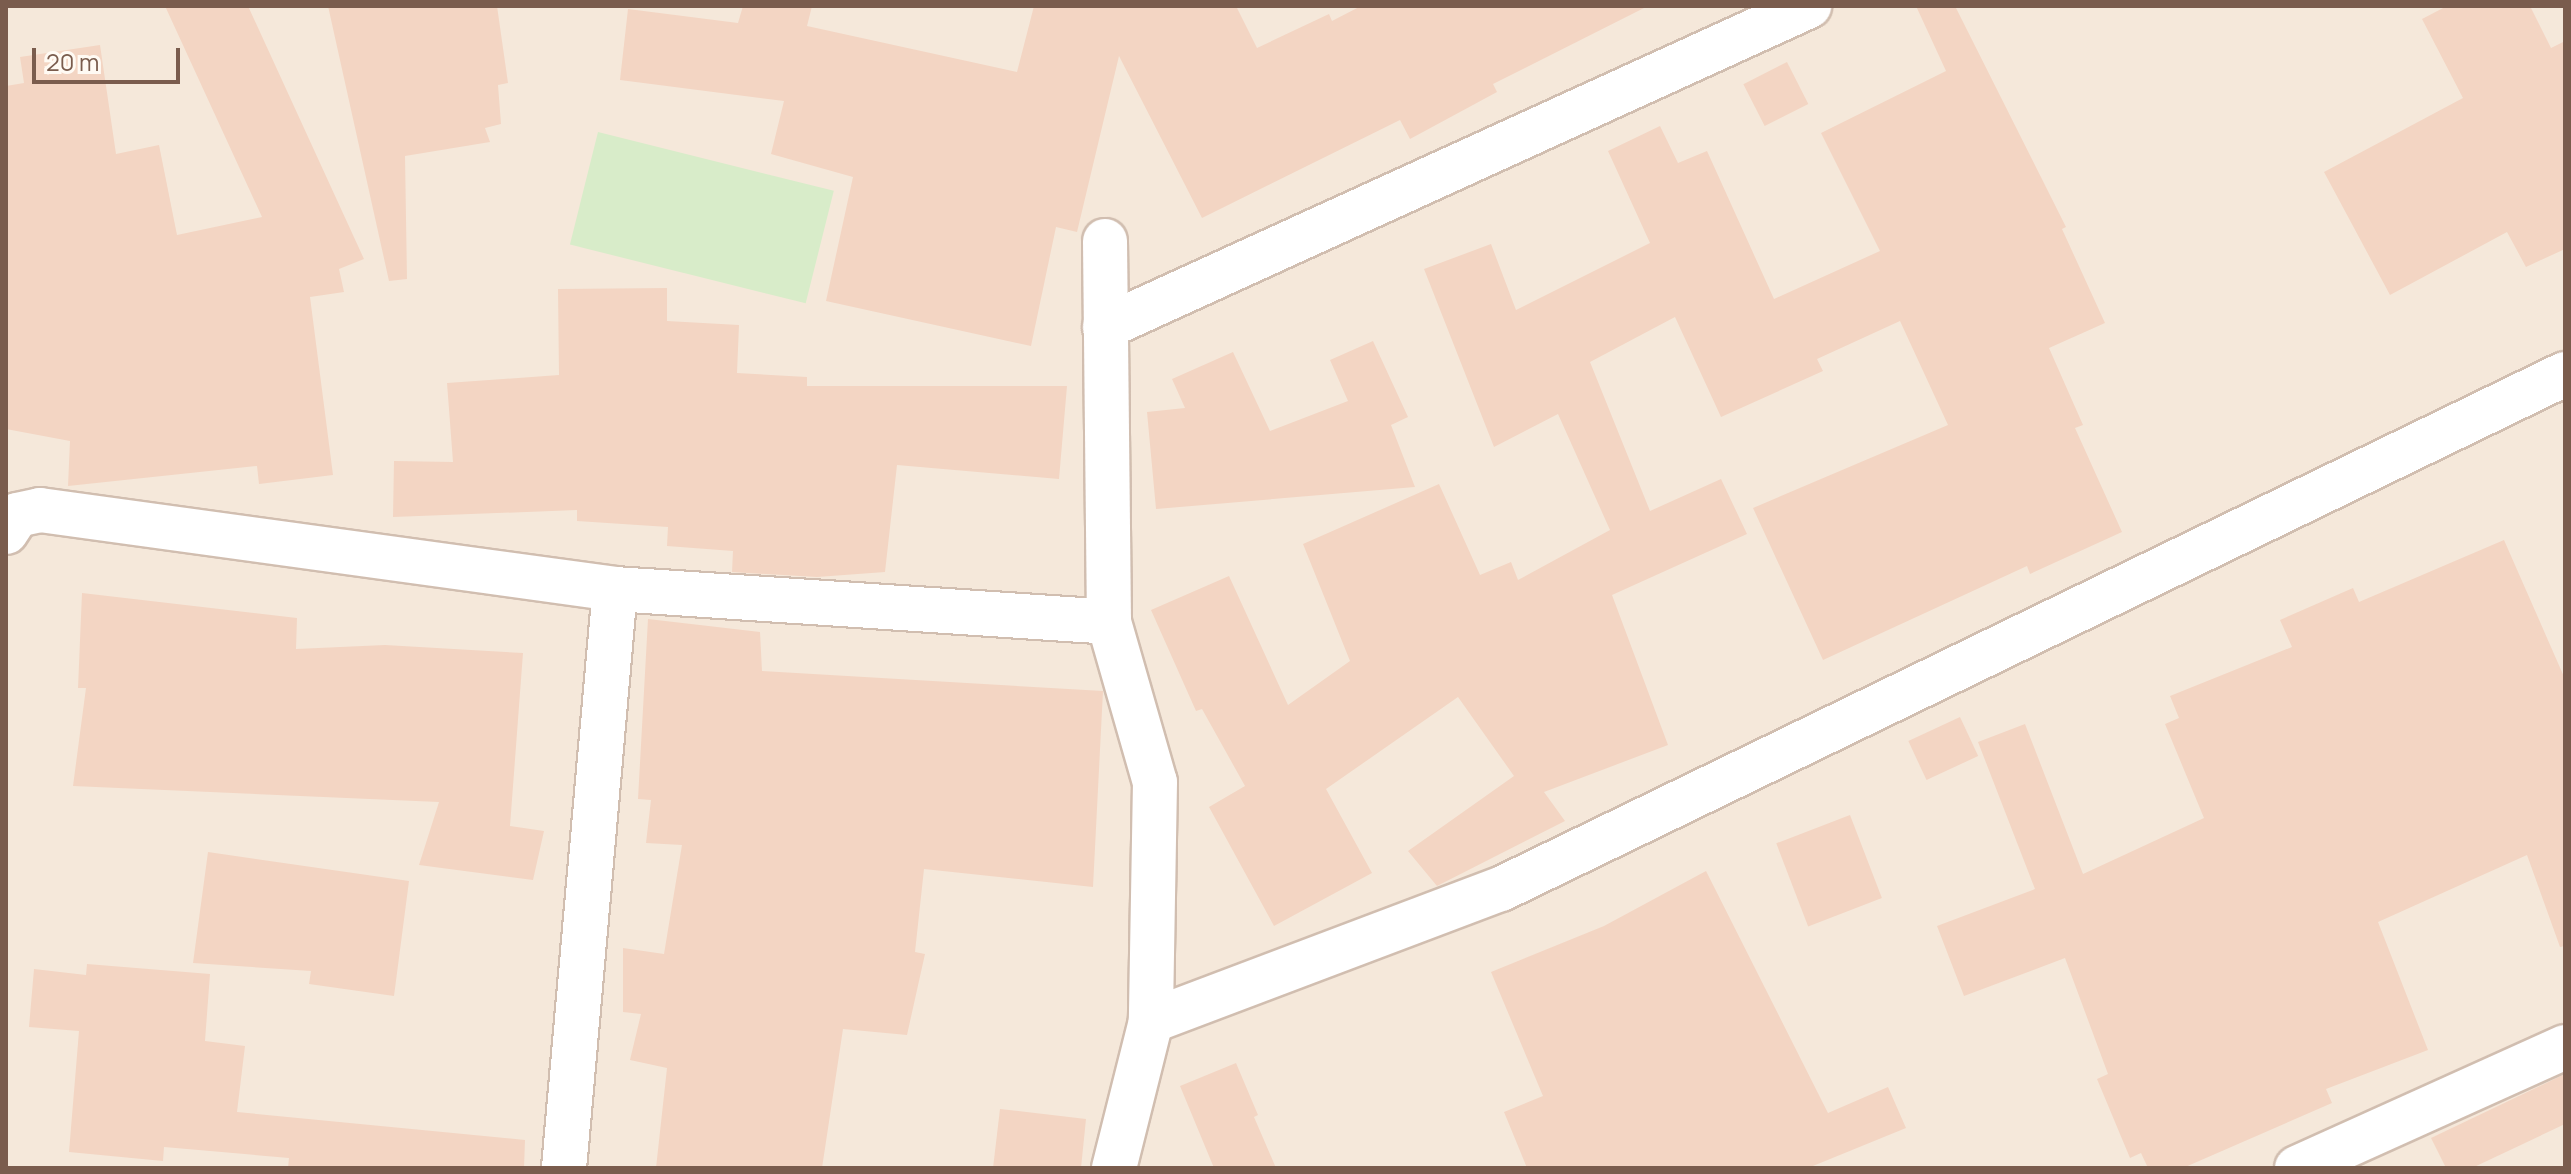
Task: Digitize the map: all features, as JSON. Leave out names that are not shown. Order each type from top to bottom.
[{"type":"street","points":[[1105,327],[1809,6]]},
{"type":"street","points":[[1105,241],[1109,622],[1155,782],[1151,1021],[1114,1168]]},
{"type":"street","points":[[1151,1021],[1501,889],[2565,374]]},
{"type":"street","points":[[6,532],[17,515],[40,510],[615,589],[1109,622]]},
{"type":"street","points":[[564,1168],[615,589]]},
{"type":"street","points":[[2297,1168],[2565,1047]]},
{"type":"shaded area","points":[[6,6],[2565,6],[2565,1168],[6,1168]]},
{"type":"green space","points":[[598,132],[834,191],[806,303],[570,245]]},
{"type":"building","points":[[165,6],[248,6],[364,259],[339,269],[344,292],[310,297],[333,475],[259,484],[257,466],[68,486],[70,441],[6,429],[6,86],[24,83],[20,57],[100,45],[116,154],[159,145],[177,235],[262,217]]},
{"type":"building","points":[[328,6],[497,6],[508,83],[498,85],[501,124],[485,128],[490,142],[405,156],[407,279],[389,281]]},
{"type":"building","points":[[743,6],[812,6],[807,26],[1017,72],[1034,6],[1236,6],[1257,48],[1329,14],[1332,21],[1361,6],[1648,6],[1493,84],[1497,92],[1410,139],[1400,120],[1202,218],[1119,56],[1077,232],[1056,227],[1031,346],[826,301],[853,177],[771,154],[784,101],[620,80],[628,9],[738,23]]},
{"type":"building","points":[[1916,6],[1955,6],[2066,227],[2062,229],[2105,323],[2049,348],[2083,425],[2075,428],[2122,532],[2030,574],[2027,566],[1823,660],[1753,508],[1948,425],[1900,321],[1817,359],[1823,371],[1721,417],[1675,317],[1590,362],[1650,511],[1721,479],[1747,534],[1612,595],[1668,745],[1544,792],[1565,821],[1437,886],[1408,851],[1514,776],[1458,697],[1326,789],[1372,873],[1274,926],[1209,807],[1245,786],[1202,709],[1196,711],[1151,610],[1229,576],[1288,705],[1350,661],[1303,544],[1439,484],[1480,575],[1511,562],[1518,580],[1610,530],[1558,414],[1494,447],[1424,269],[1491,244],[1516,310],[1650,243],[1608,151],[1660,126],[1678,163],[1707,151],[1774,299],[1880,251],[1821,133],[1946,71]]},
{"type":"building","points":[[2447,6],[2530,6],[2551,48],[2565,41],[2565,249],[2526,267],[2507,232],[2390,295],[2324,172],[2463,98],[2422,19]]},
{"type":"building","points":[[1787,62],[1808,104],[1765,126],[1743,84]]},
{"type":"building","points":[[667,288],[667,321],[739,325],[737,373],[807,377],[807,386],[1067,386],[1059,479],[897,465],[885,572],[817,577],[732,572],[733,551],[667,546],[668,527],[577,521],[577,510],[393,517],[394,461],[453,462],[447,383],[559,375],[558,289]]},
{"type":"building","points":[[1373,341],[1408,417],[1391,425],[1415,487],[1156,509],[1147,412],[1185,408],[1172,379],[1233,352],[1270,431],[1348,401],[1330,360]]},
{"type":"building","points":[[2504,540],[2565,679],[2565,946],[2560,947],[2527,855],[2378,922],[2428,1050],[2326,1089],[2332,1103],[2183,1168],[2148,1168],[2141,1153],[2130,1158],[2097,1079],[2108,1074],[2065,958],[1964,996],[1937,926],[2035,889],[1978,742],[2025,724],[2083,874],[2204,818],[2165,724],[2179,718],[2170,696],[2292,647],[2280,620],[2353,588],[2359,602]]},
{"type":"building","points":[[82,593],[297,618],[296,649],[385,645],[523,653],[510,826],[544,831],[533,880],[419,865],[439,802],[73,786],[86,688],[78,688]]},
{"type":"building","points":[[648,619],[760,632],[762,671],[1103,691],[1093,887],[924,869],[915,952],[925,954],[907,1035],[843,1029],[822,1168],[656,1168],[667,1068],[630,1060],[641,1014],[623,1012],[623,948],[664,954],[682,845],[646,843],[651,800],[638,799]]},
{"type":"building","points":[[1960,717],[1978,756],[1927,780],[1908,741]]},
{"type":"building","points":[[1850,815],[1882,898],[1808,926],[1776,843]]},
{"type":"building","points":[[208,852],[409,881],[394,996],[309,984],[311,971],[193,963]]},
{"type":"building","points":[[1706,871],[1828,1113],[1888,1087],[1906,1128],[1808,1168],[1527,1168],[1504,1112],[1543,1096],[1491,972],[1604,926]]},
{"type":"building","points":[[87,964],[210,974],[205,1041],[245,1046],[237,1112],[525,1140],[524,1168],[288,1168],[289,1158],[164,1147],[163,1161],[69,1152],[79,1031],[29,1027],[34,969],[86,975]]},
{"type":"building","points":[[1236,1063],[1258,1115],[1254,1117],[1276,1168],[1214,1168],[1180,1086]]},
{"type":"building","points":[[2565,1074],[2565,1124],[2472,1168],[2446,1168],[2431,1138]]},
{"type":"building","points":[[1000,1109],[1086,1119],[1081,1168],[993,1168]]}]
